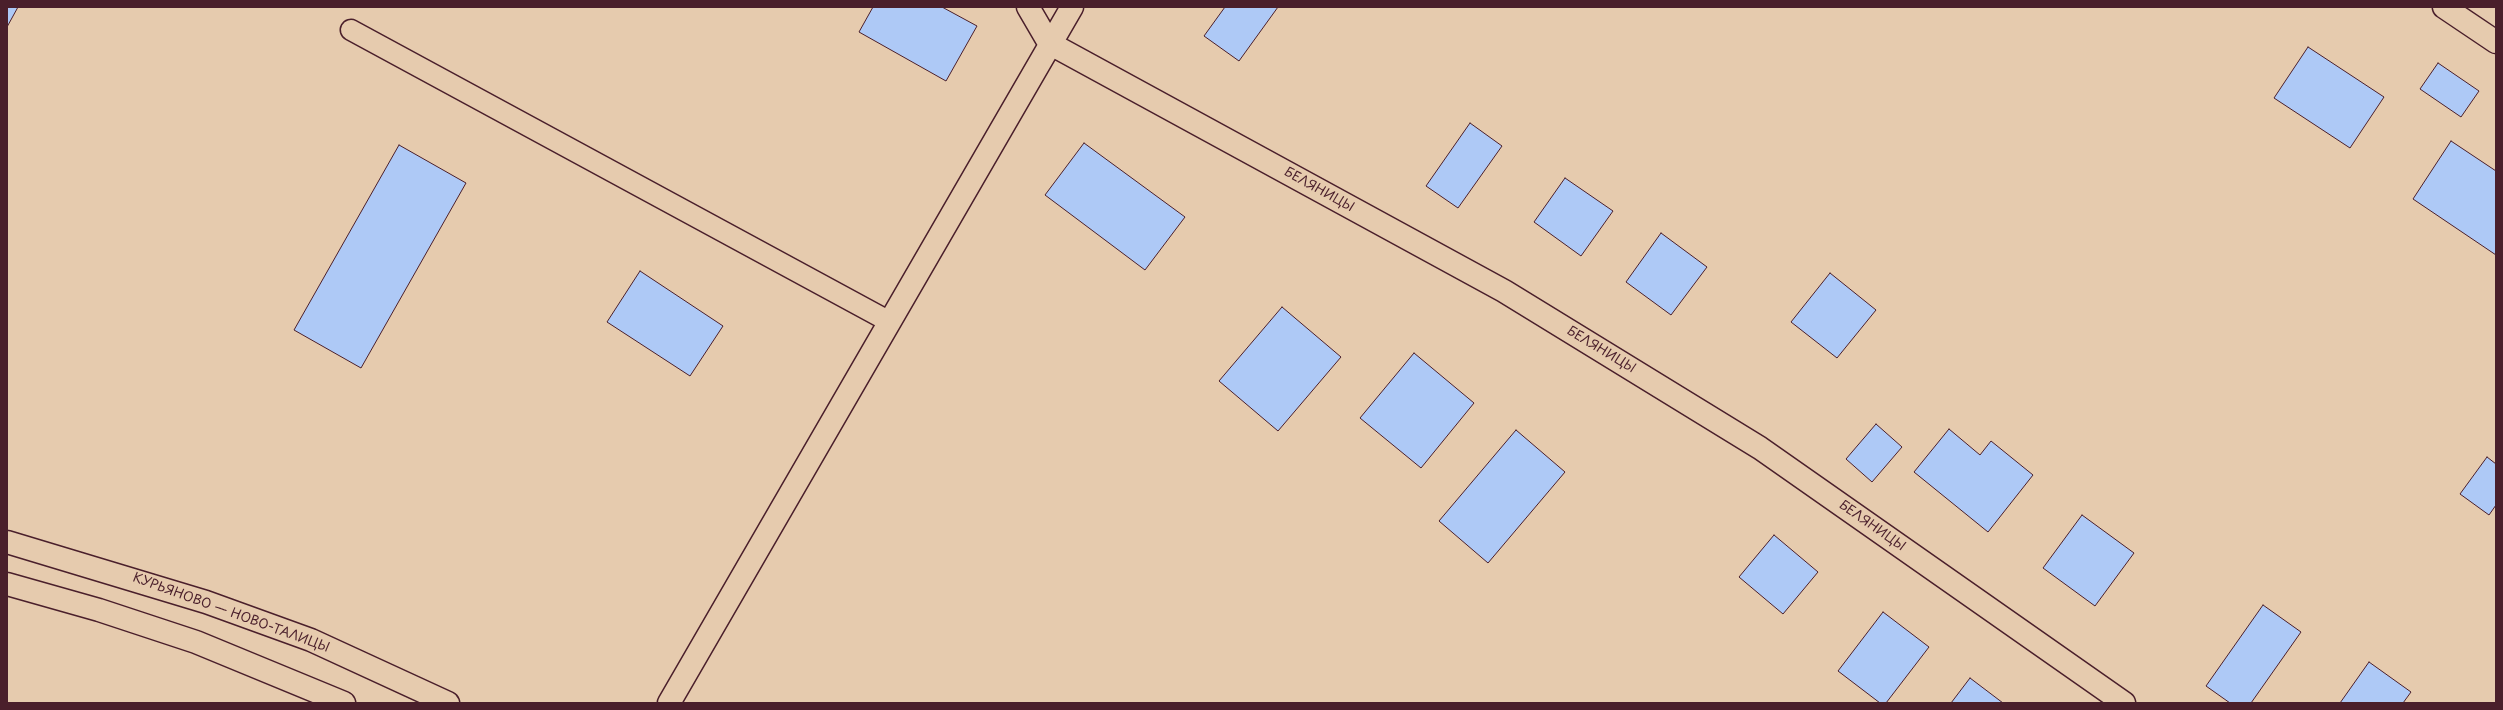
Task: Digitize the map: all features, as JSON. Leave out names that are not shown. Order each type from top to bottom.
[{"type":"street","points":[[1028,7],[1049,43]]},
{"type":"street","points":[[669,703],[890,322],[1049,43],[1072,7]]},
{"type":"street","points":[[2444,7],[2496,42]]},
{"type":"street","name":"БЕЛЯНИЦЫ","points":[[1049,43],[1504,291],[1760,448],[2124,703]]},
{"type":"street","name":"КУРЬЯНОВО — НОВО-ТАЛИЦЫ","points":[[7,542],[206,602],[311,640],[448,703]]},
{"type":"street","points":[[7,584],[99,610],[196,642],[344,703]]},
{"type":"lane","points":[[351,30],[890,322]]},
{"type":"building","points":[[7,7],[18,7],[7,27]]},
{"type":"building","points":[[873,7],[942,7],[977,26],[946,81],[859,32]]},
{"type":"building","points":[[1225,7],[1278,7],[1239,61],[1204,36]]},
{"type":"building","points":[[2308,47],[2384,97],[2350,148],[2274,98]]},
{"type":"building","points":[[2438,63],[2479,91],[2461,117],[2420,89]]},
{"type":"building","points":[[1470,123],[1502,146],[1458,208],[1426,186]]},
{"type":"building","points":[[2451,141],[2496,171],[2496,255],[2413,199]]},
{"type":"building","points":[[1084,143],[1185,217],[1145,270],[1045,195]]},
{"type":"building","points":[[399,145],[466,183],[361,368],[294,330]]},
{"type":"building","points":[[1565,178],[1613,211],[1581,256],[1534,222]]},
{"type":"building","points":[[1661,233],[1707,267],[1671,315],[1626,282]]},
{"type":"building","points":[[640,271],[723,326],[690,376],[607,322]]},
{"type":"building","points":[[1830,273],[1876,310],[1837,358],[1791,322]]},
{"type":"building","points":[[1282,307],[1341,357],[1278,431],[1219,381]]},
{"type":"building","points":[[1414,353],[1474,403],[1421,468],[1360,418]]},
{"type":"building","points":[[1876,424],[1902,447],[1872,482],[1846,459]]},
{"type":"building","points":[[1949,429],[1980,455],[1991,441],[2033,475],[1988,532],[1914,472]]},
{"type":"building","points":[[1516,430],[1565,472],[1488,563],[1439,521]]},
{"type":"building","points":[[2487,457],[2496,464],[2496,505],[2489,515],[2460,494]]},
{"type":"building","points":[[2082,515],[2134,553],[2095,606],[2043,568]]},
{"type":"building","points":[[1774,535],[1818,572],[1783,614],[1739,577]]},
{"type":"building","points":[[2263,605],[2301,632],[2251,703],[2230,703],[2206,686]]},
{"type":"building","points":[[1883,612],[1929,647],[1886,703],[1880,703],[1838,671]]},
{"type":"building","points":[[2369,662],[2411,692],[2403,703],[2340,703]]},
{"type":"building","points":[[1970,678],[2003,703],[1951,703]]}]
